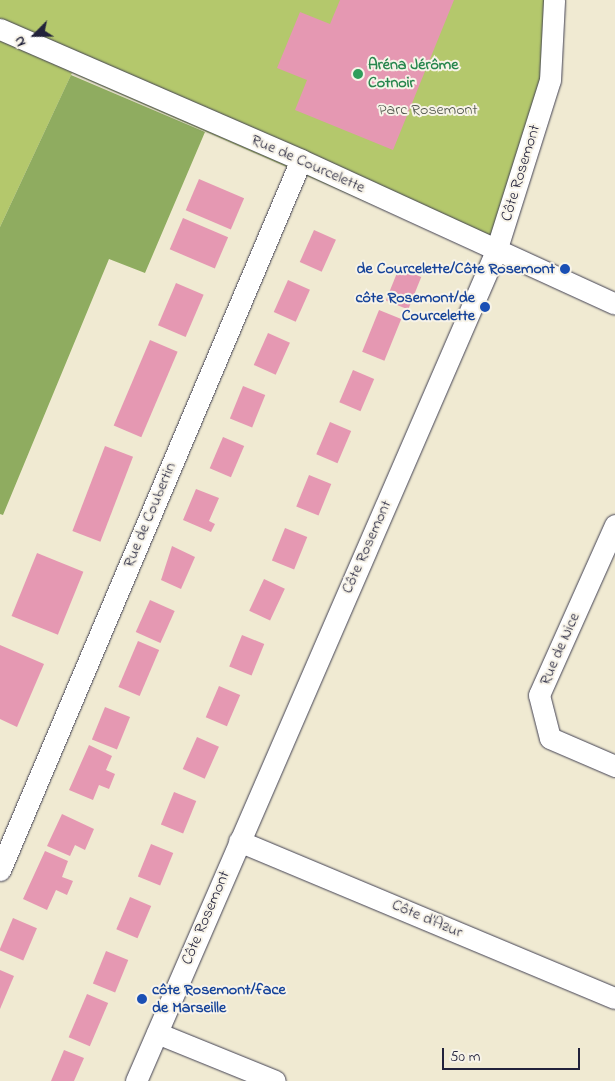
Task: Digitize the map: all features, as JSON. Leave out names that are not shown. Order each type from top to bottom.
[{"type":"street","name":"Côte Rosemont","points":[[136,1081],[496,251],[550,80],[554,0]]},
{"type":"street","name":"Rue de Courcelette","points":[[0,29],[301,160],[615,304]]},
{"type":"street","name":"Rue de Coubertin","points":[[0,870],[301,160]]},
{"type":"street","name":"Rue de Nice","points":[[615,525],[610,550],[539,695],[550,738],[615,766]]},
{"type":"street","name":"Côte d'Azur","points":[[239,841],[615,998]]},
{"type":"street","points":[[157,1033],[275,1081]]},
{"type":"green space","name":"Parc Rosemont","points":[[0,0],[549,0],[546,77],[494,258],[72,73],[0,227]]},
{"type":"green space","points":[[71,75],[205,132],[145,273],[109,259],[3,515],[0,514],[0,227]]},
{"type":"building","name":"Aréna Jérôme Cotnoir","points":[[340,0],[454,0],[393,150],[295,110],[307,80],[277,68],[300,12],[330,24]]},
{"type":"building","points":[[199,179],[244,198],[231,229],[186,210]]},
{"type":"building","points":[[183,218],[228,237],[215,268],[170,249]]},
{"type":"building","points":[[314,230],[336,240],[322,272],[300,262]]},
{"type":"building","points":[[399,268],[421,277],[408,309],[386,300]]},
{"type":"building","points":[[288,280],[310,290],[296,322],[274,312]]},
{"type":"building","points":[[176,283],[204,295],[186,337],[158,325]]},
{"type":"building","points":[[379,310],[401,319],[384,361],[362,352]]},
{"type":"building","points":[[268,333],[290,343],[276,375],[254,365]]},
{"type":"building","points":[[150,340],[178,352],[141,437],[114,426]]},
{"type":"building","points":[[353,370],[374,379],[360,411],[339,402]]},
{"type":"building","points":[[243,386],[265,395],[252,427],[230,418]]},
{"type":"building","points":[[330,422],[351,431],[337,463],[316,454]]},
{"type":"building","points":[[223,437],[244,446],[231,477],[210,468]]},
{"type":"building","points":[[105,446],[133,457],[100,542],[72,531]]},
{"type":"building","points":[[309,475],[331,484],[319,516],[296,507]]},
{"type":"building","points":[[196,489],[219,498],[209,521],[215,524],[211,532],[183,520]]},
{"type":"building","points":[[285,528],[307,537],[294,569],[272,560]]},
{"type":"building","points":[[172,546],[195,557],[181,589],[161,580]]},
{"type":"building","points":[[37,553],[83,572],[58,635],[12,616]]},
{"type":"building","points":[[264,579],[285,589],[270,620],[249,611]]},
{"type":"building","points":[[150,600],[175,611],[160,643],[136,632]]},
{"type":"building","points":[[242,635],[264,644],[252,676],[229,667]]},
{"type":"building","points":[[138,641],[159,650],[140,696],[118,687]]},
{"type":"building","points":[[0,645],[44,664],[17,727],[0,719]]},
{"type":"building","points":[[219,686],[240,695],[227,726],[206,717]]},
{"type":"building","points":[[105,707],[130,717],[117,750],[92,739]]},
{"type":"building","points":[[197,737],[219,747],[205,779],[183,769]]},
{"type":"building","points":[[89,745],[112,756],[106,770],[115,774],[109,789],[99,785],[93,800],[69,790]]},
{"type":"building","points":[[174,792],[196,801],[183,833],[161,824]]},
{"type":"building","points":[[62,814],[94,829],[85,850],[75,845],[70,856],[47,846]]},
{"type":"building","points":[[151,844],[173,853],[160,885],[138,876]]},
{"type":"building","points":[[45,851],[68,861],[62,877],[73,881],[67,895],[56,890],[47,910],[23,899]]},
{"type":"building","points":[[130,897],[151,906],[137,938],[116,929]]},
{"type":"building","points":[[13,918],[37,928],[23,960],[0,951]]},
{"type":"building","points":[[106,951],[128,960],[115,992],[93,983]]},
{"type":"building","points":[[0,970],[14,976],[0,1009]]},
{"type":"building","points":[[87,994],[108,1003],[90,1046],[69,1037]]},
{"type":"building","points":[[64,1050],[84,1058],[74,1081],[51,1081]]},
{"type":"place","name":"Aréna Jérôme Cotnoir","points":[[358,74]]},
{"type":"place","name":"de Courcelette/Côte Rosemont","points":[[565,269]]},
{"type":"place","name":"côte Rosemont/de Courcelette","points":[[485,307]]},
{"type":"place","name":"côte Rosemont/face de Marseille","points":[[142,999]]}]
